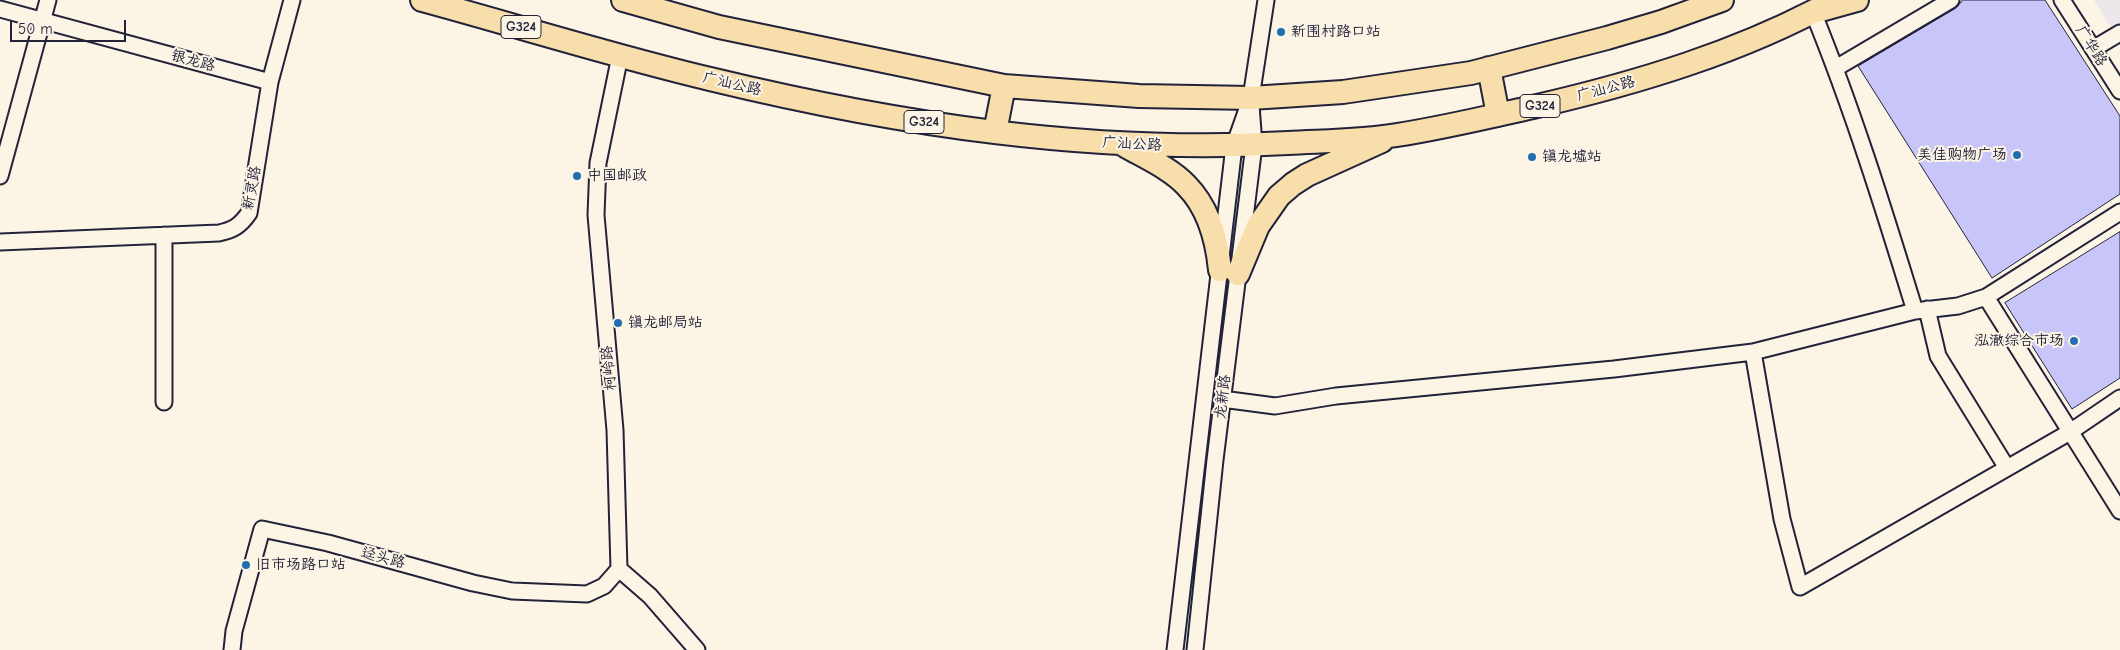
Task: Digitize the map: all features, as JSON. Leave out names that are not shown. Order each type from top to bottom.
[{"type":"highway","name":"广汕公路","points":[[422,0],[620,56],[710,79],[879,115],[1030,137],[1123,144],[1244,146],[1394,136],[1568,99],[1675,69],[1742,45],[1835,0]]},
{"type":"highway","points":[[623,0],[719,27],[1004,86],[1139,96],[1251,98],[1342,92],[1403,84],[1489,68],[1607,38],[1661,22],[1722,0]]},
{"type":"highway","points":[[1813,12],[1857,0]]},
{"type":"highway","points":[[1489,68],[1498,115]]},
{"type":"highway","points":[[995,132],[1004,86]]},
{"type":"highway","points":[[1229,272],[1268,210],[1293,184],[1394,136]]},
{"type":"highway","points":[[1123,144],[1186,184],[1198,199],[1213,229],[1229,272]]},
{"type":"street","points":[[0,176],[48,0]]},
{"type":"street","name":"新灵路","points":[[0,242],[219,233],[233,230],[249,213],[270,82],[292,0]]},
{"type":"street","name":"龙新路","points":[[1176,650],[1229,272],[1244,146],[1266,0]]},
{"type":"street","points":[[1836,68],[1951,0]]},
{"type":"street","name":"广华路","points":[[2062,0],[2120,91]]},
{"type":"street","name":"银龙路","points":[[0,9],[270,82]]},
{"type":"street","points":[[1813,12],[1836,68],[1938,356],[2007,468]]},
{"type":"street","points":[[2093,49],[2120,33]]},
{"type":"street","name":"柯岭路","points":[[619,569],[615,430],[596,215],[598,163],[620,56]]},
{"type":"street","points":[[1222,399],[1275,406],[1336,396],[1753,352],[1921,310],[1958,306],[1986,298],[2120,212]]},
{"type":"street","points":[[164,235],[164,402]]},
{"type":"street","name":"龙新路","points":[[1195,650],[1222,399],[1229,272]]},
{"type":"street","points":[[1986,298],[2120,511]]},
{"type":"street","points":[[1753,352],[1782,519],[1800,587],[2070,432],[2120,398]]},
{"type":"street","name":"迳头路","points":[[232,650],[234,631],[262,529],[328,543],[473,583],[512,591],[587,594],[604,586],[619,569]]},
{"type":"street","points":[[619,569],[650,596],[697,650]]},
{"type":"shaded area","points":[[2094,0],[2120,0],[2120,42]]},
{"type":"building","name":"美佳购物广场","points":[[1963,0],[2045,0],[2120,116],[2120,194],[1992,278],[1858,66],[1956,8]]},
{"type":"building","name":"泓澈综合市场","points":[[2120,232],[2120,378],[2072,409],[2005,303]]},
{"type":"place","name":"新围村路口站","points":[[1281,32]]},
{"type":"place","name":"美佳购物广场","points":[[2017,155]]},
{"type":"place","name":"镇龙墟站","points":[[1532,157]]},
{"type":"place","name":"中国邮政","points":[[577,176]]},
{"type":"place","name":"镇龙邮局站","points":[[618,323]]},
{"type":"place","name":"泓澈综合市场","points":[[2074,341]]},
{"type":"place","name":"旧市场路口站","points":[[246,565]]}]
